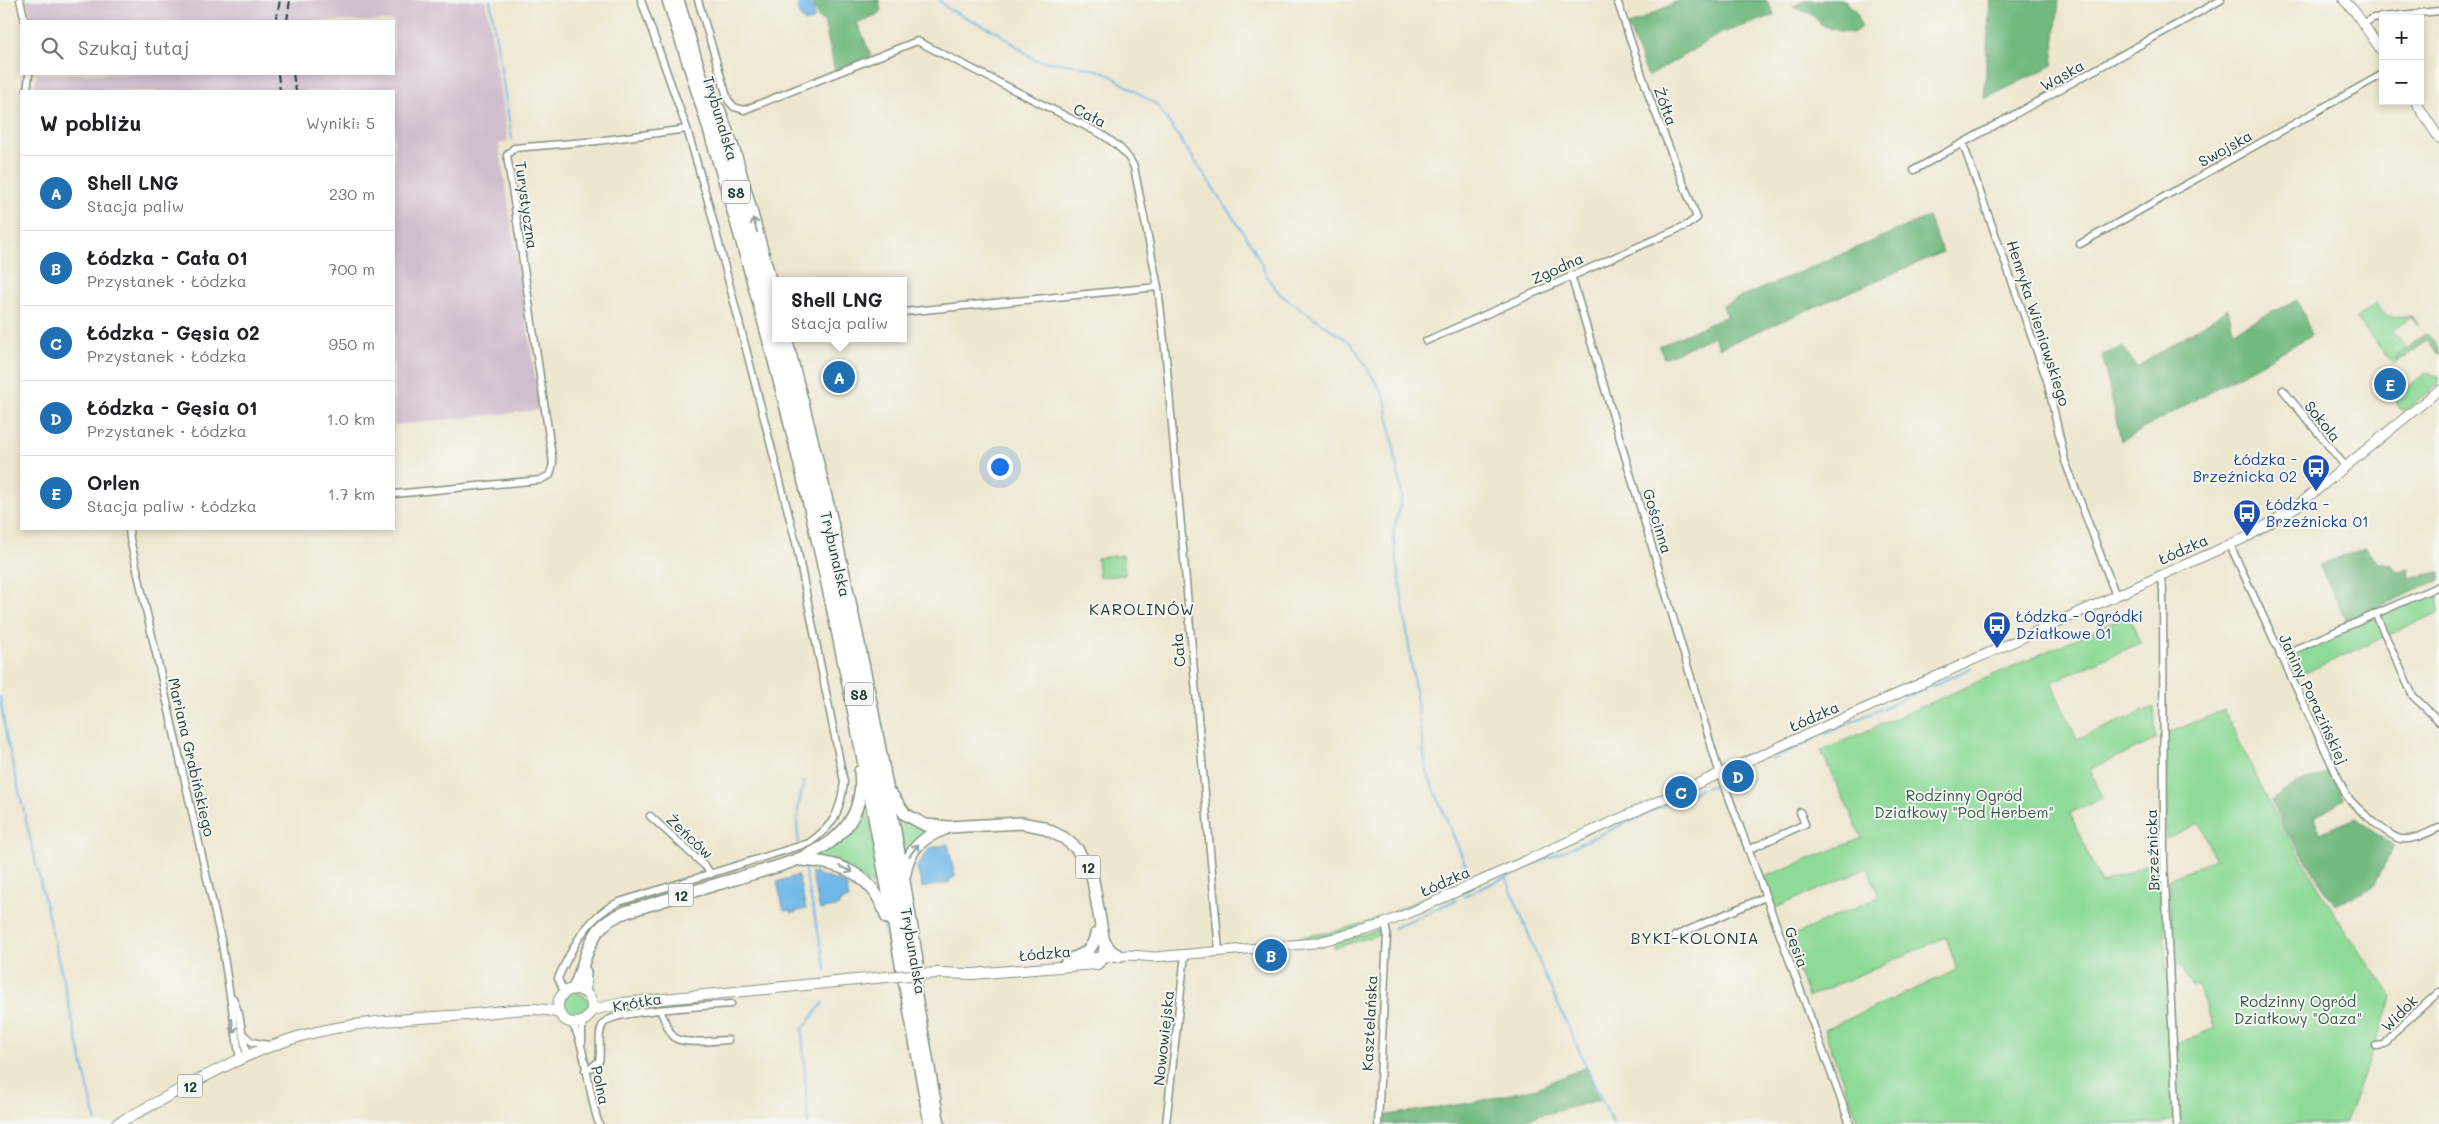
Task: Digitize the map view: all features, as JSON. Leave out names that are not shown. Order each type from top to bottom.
[{"type":"highway","name":"Trybunalska","points":[[668,0],[724,182],[772,356],[825,575],[858,735],[930,1124]]},
{"type":"highway","name":"Trybunalska","points":[[678,0],[734,185],[772,323]]},
{"type":"highway","points":[[694,50],[734,151],[772,283]]},
{"type":"highway","name":"Trybunalska","points":[[777,342],[800,426],[846,628],[939,1124]]},
{"type":"highway","points":[[787,342],[841,564],[882,760],[920,986],[926,1054]]},
{"type":"highway","points":[[792,342],[792,359]]},
{"type":"highway","name":"12","points":[[568,998],[586,958],[590,942],[605,922],[620,914],[798,860],[831,842],[851,819],[860,792],[858,735]]},
{"type":"highway","name":"12","points":[[882,760],[892,797],[903,812],[922,824],[949,828],[1018,822],[1036,825],[1057,835],[1073,853],[1091,886],[1100,939],[1100,961]]},
{"type":"highway","points":[[905,889],[906,867],[913,850],[926,837],[949,828]]},
{"type":"highway","points":[[798,860],[837,864],[854,873],[870,885],[885,911],[902,970]]},
{"type":"highway","points":[[1067,960],[1087,952],[1094,942],[1100,939],[1111,952],[1119,956]]},
{"type":"main road","points":[[2344,0],[2379,47]]},
{"type":"main road","points":[[2417,105],[2439,138]]},
{"type":"main road","name":"Łódzka","points":[[937,973],[973,974],[1314,943],[1385,924],[1722,776],[2230,545],[2296,507],[2439,390]]},
{"type":"main road","name":"Łódzka","points":[[592,1006],[1067,960],[1100,961],[1119,956],[1155,956]]},
{"type":"main road","points":[[568,998],[592,1006],[577,1023],[564,1019],[568,998]]},
{"type":"main road","name":"12","points":[[116,1124],[243,1059],[274,1045],[301,1036],[345,1026],[536,1009],[568,998]]},
{"type":"street","points":[[20,0],[25,20]]},
{"type":"street","points":[[641,0],[687,129],[709,205],[796,543],[844,782],[841,804],[834,820],[825,832],[809,843],[711,874]]},
{"type":"street","name":"Cała","points":[[698,0],[728,100],[739,110],[744,110],[917,41],[1101,134],[1118,145],[1127,155],[1137,176],[1158,287],[1219,951]]},
{"type":"street","name":"Żółta","points":[[1617,0],[1650,100],[1697,218]]},
{"type":"street","name":"Wąska","points":[[1914,170],[2221,0]]},
{"type":"street","points":[[2363,24],[2374,18],[2439,11]]},
{"type":"street","points":[[27,90],[29,75]]},
{"type":"street","name":"Swojska","points":[[2080,244],[2379,76]]},
{"type":"street","name":"Turystyczna","points":[[395,494],[540,480],[550,475],[553,463],[507,155],[514,148],[615,139],[687,129]]},
{"type":"street","name":"Henryka Wieniawskiego","points":[[1963,144],[2047,380],[2067,467],[2116,596]]},
{"type":"street","name":"Zgodna","points":[[1426,341],[1687,225],[1697,218]]},
{"type":"street","name":"Gościnna","points":[[1571,275],[1722,776]]},
{"type":"street","points":[[907,312],[1158,287]]},
{"type":"street","name":"Sokola","points":[[2283,390],[2346,468]]},
{"type":"street","name":"Mariana Grabińskiego","points":[[129,530],[231,992],[239,1014],[243,1059]]},
{"type":"street","name":"Janiny Porazińskiej","points":[[2230,545],[2346,795],[2361,812],[2394,836],[2404,839],[2439,828]]},
{"type":"street","name":"Brzeźnicka","points":[[2160,576],[2163,590],[2164,861],[2177,1124]]},
{"type":"street","points":[[2280,656],[2439,586]]},
{"type":"street","points":[[2376,615],[2413,696],[2439,722]]},
{"type":"street","name":"Gęsia","points":[[1722,776],[1850,1124]]},
{"type":"street","points":[[1748,850],[1805,824],[1800,812]]},
{"type":"street","name":"Żeńców","points":[[568,998],[558,978],[587,926],[598,913],[619,902],[711,874],[706,867],[650,816]]},
{"type":"street","points":[[1676,936],[1765,897]]},
{"type":"street","name":"Kasztelańska","points":[[1378,1124],[1385,924]]},
{"type":"street","name":"Nowowiejska","points":[[1166,1124],[1185,954]]},
{"type":"street","name":"Mariana Grabińskiego","points":[[231,992],[232,1016],[243,1059]]},
{"type":"street","name":"Widok","points":[[2376,1046],[2385,1045],[2394,1032],[2439,992]]},
{"type":"street","name":"Krótka","points":[[585,1070],[595,1066],[599,1061],[601,1029],[606,1021],[660,1010],[730,1004]]},
{"type":"street","points":[[660,1010],[671,1034],[677,1040],[686,1042],[728,1040]]},
{"type":"street","name":"Polna","points":[[577,1023],[594,1112],[599,1124]]},
{"type":"street","name":"Polna","points":[[577,1023],[582,1050]]},
{"type":"street","points":[[242,1034],[252,1042],[274,1045]]},
{"type":"shaded area","points":[[26,0],[486,0],[508,141],[499,144],[540,410],[395,425],[395,90],[36,90],[37,75],[395,75],[395,20],[31,20]]},
{"type":"green space","points":[[813,0],[879,0],[881,13],[857,23],[871,55],[835,71],[824,21],[818,18]]},
{"type":"green space","points":[[1680,0],[1766,0],[1775,15],[1719,34],[1648,77],[1628,26]]},
{"type":"green space","points":[[1805,0],[1845,0],[1858,15],[1861,27],[1853,33],[1839,31],[1822,25],[1811,14],[1793,7]]},
{"type":"green space","points":[[1990,0],[2059,0],[2052,66],[1984,99]]},
{"type":"green space","points":[[1928,217],[1943,252],[1719,348],[1714,336],[1664,358],[1659,346],[1727,316],[1723,305]]},
{"type":"green space","points":[[2297,300],[2312,335],[2121,441],[2102,355],[2123,347],[2137,367],[2228,309],[2233,331]]},
{"type":"green space","points":[[2376,303],[2386,315],[2410,316],[2393,330],[2407,349],[2396,357],[2398,361],[2394,364],[2356,319]]},
{"type":"green space","points":[[2425,334],[2431,337],[2435,343],[2439,355],[2427,341],[2405,357],[2396,360],[2396,357]]},
{"type":"green space","points":[[2427,372],[2439,377],[2439,383],[2406,410],[2401,410],[2397,405],[2397,396]]},
{"type":"green space","points":[[2365,548],[2379,562],[2392,565],[2397,572],[2409,569],[2410,578],[2439,572],[2439,580],[2347,621],[2319,565]]},
{"type":"green space","points":[[1123,555],[1125,575],[1099,577],[1097,558]]},
{"type":"green space","points":[[2439,590],[2439,612],[2296,677],[2288,657]]},
{"type":"green space","name":"Rodzinny Ogród Działkowy \"Pod Herbem\"","points":[[2129,615],[2140,643],[2054,681],[2052,685],[2077,739],[2154,707],[2156,740],[2090,769],[2103,798],[2070,813],[2101,884],[2161,859],[2173,1119],[2162,1124],[1859,1124],[1824,1030],[1957,970],[1946,937],[1808,997],[1787,938],[1879,897],[1868,868],[1775,908],[1764,877],[1862,838],[1821,751]]},
{"type":"green space","name":"Rodzinny Ogród Działkowy \"Oaza\"","points":[[2224,710],[2272,809],[2347,934],[2393,997],[2345,1124],[2181,1124],[2176,1044],[2215,1028],[2197,986],[2191,987],[2181,964],[2173,966],[2169,879],[2215,859],[2200,824],[2166,839],[2166,734]]},
{"type":"green space","points":[[2329,772],[2344,799],[2314,817],[2320,833],[2356,818],[2394,846],[2373,887],[2335,905],[2285,828],[2271,801],[2295,784]]},
{"type":"green space","points":[[864,792],[883,894],[881,896],[872,884],[812,856],[832,846]]},
{"type":"green space","points":[[895,809],[933,830],[905,860]]},
{"type":"green space","points":[[1469,879],[1470,882],[1368,924],[1314,939],[1259,943],[1332,932],[1368,922]]},
{"type":"green space","points":[[1378,930],[1384,933],[1334,948],[1335,943]]},
{"type":"green space","points":[[576,993],[585,997],[589,1006],[585,1015],[576,1019],[567,1015],[563,1006],[567,997]]},
{"type":"green space","points":[[1586,1067],[1599,1100],[1506,1124],[1383,1124],[1381,1116],[1470,1103],[1537,1088]]},
{"type":"water","points":[[802,0],[810,0],[814,8],[814,19],[811,22],[804,21],[799,15],[797,6]]},
{"type":"water","points":[[948,844],[955,877],[949,879],[950,882],[922,888],[917,867],[930,848]]},
{"type":"water","points":[[811,872],[846,884],[849,899],[839,902],[839,906],[820,910]]},
{"type":"water","points":[[798,875],[806,909],[791,913],[790,910],[784,911],[777,882]]},
{"type":"waterway","points":[[490,0],[512,139]]},
{"type":"waterway","points":[[939,0],[948,9],[999,33],[1035,60],[1081,66],[1105,72],[1157,105],[1253,247],[1269,280],[1281,295],[1352,344],[1385,397],[1402,496],[1393,533],[1425,761],[1428,775],[1472,880]]},
{"type":"waterway","points":[[1932,686],[1971,668]]},
{"type":"waterway","points":[[1825,734],[1925,689]]},
{"type":"waterway","points":[[0,697],[6,735],[96,1121]]},
{"type":"waterway","points":[[1772,759],[1816,738]]},
{"type":"waterway","points":[[1729,789],[1745,785],[1752,777]]},
{"type":"waterway","points":[[799,843],[798,812],[804,782]]},
{"type":"waterway","points":[[1705,788],[1712,786],[1722,791]]},
{"type":"waterway","points":[[1506,877],[1701,789]]},
{"type":"waterway","points":[[804,866],[826,970]]},
{"type":"waterway","points":[[804,868],[814,867]]},
{"type":"waterway","points":[[1464,896],[1506,877],[1545,976],[1613,1124]]},
{"type":"waterway","points":[[853,879],[866,891]]},
{"type":"waterway","points":[[1393,928],[1456,900]]},
{"type":"waterway","points":[[883,921],[891,958]]},
{"type":"waterway","points":[[808,1124],[802,1030],[823,1003]]},
{"type":"railway","points":[[276,20],[280,0]]},
{"type":"railway","points":[[287,20],[290,0]]},
{"type":"railway","points":[[278,75],[280,90]]},
{"type":"railway","points":[[293,75],[296,90]]},
{"type":"place","name":"Shell LNG","points":[[839,377]]},
{"type":"place","name":"Orlen","points":[[2390,384]]},
{"type":"place","name":"Łódzka - Brzeźnicka 02","points":[[2316,492]]},
{"type":"place","name":"Łódzka - Brzeźnicka 01","points":[[2247,537]]},
{"type":"place","name":"Łódzka - Ogródki Działkowe 01","points":[[1997,649]]},
{"type":"place","name":"Łódzka - Gęsia 01","points":[[1738,776]]},
{"type":"place","name":"Łódzka - Gęsia 02","points":[[1681,792]]},
{"type":"place","name":"Łódzka - Cała 01","points":[[1271,955]]},
{"type":"district","name":"KAROLINÓW","points":[[1142,608]]},
{"type":"district","name":"BYKI-KOLONIA","points":[[1695,937]]}]
